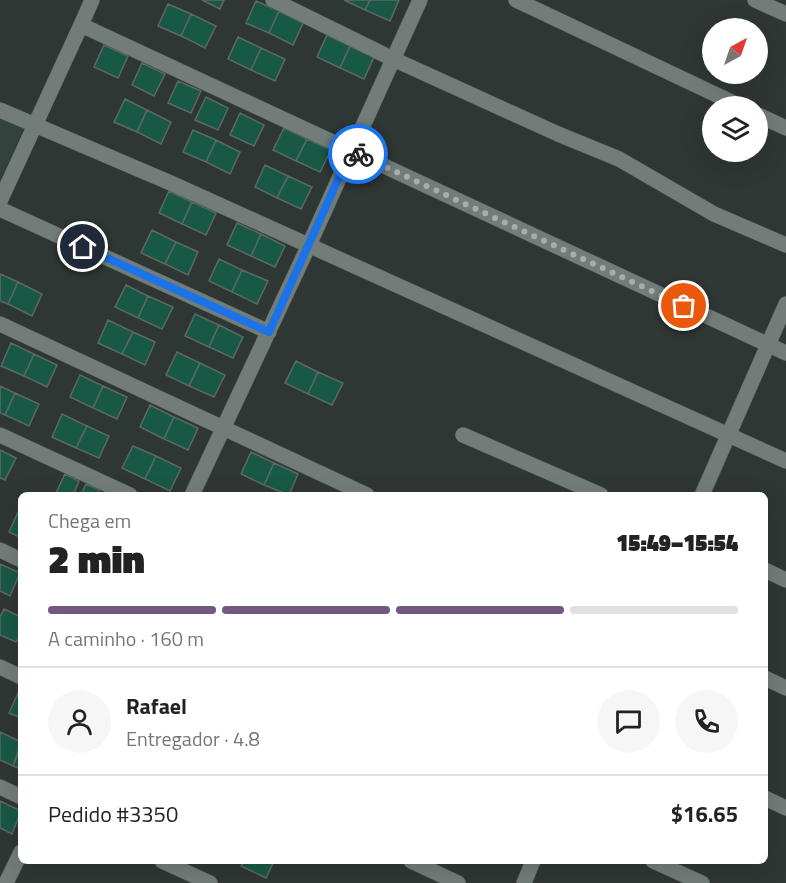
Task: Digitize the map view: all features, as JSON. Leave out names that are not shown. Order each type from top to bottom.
[{"type":"street","points":[[0,201],[92,0]]},
{"type":"street","points":[[273,0],[393,59],[558,134],[619,159],[714,214],[786,245]]},
{"type":"street","points":[[193,492],[420,0]]},
{"type":"street","points":[[516,0],[719,96]]},
{"type":"street","points":[[755,0],[786,14]]},
{"type":"street","points":[[81,25],[786,353]]},
{"type":"street","points":[[0,110],[309,245],[786,461]]},
{"type":"street","points":[[768,120],[786,128]]},
{"type":"street","points":[[0,209],[269,332]]},
{"type":"street","points":[[703,492],[786,304]]},
{"type":"street","points":[[0,324],[360,492]]},
{"type":"street","points":[[0,435],[124,492]]},
{"type":"street","points":[[463,435],[594,492]]},
{"type":"street","points":[[0,550],[18,559]]},
{"type":"street","points":[[768,571],[786,580]]},
{"type":"street","points":[[0,667],[18,676]]},
{"type":"street","points":[[768,679],[786,688]]},
{"type":"street","points":[[0,787],[18,796]]},
{"type":"street","points":[[768,799],[786,808]]},
{"type":"street","points":[[6,883],[18,858]]},
{"type":"street","points":[[169,864],[210,883]]},
{"type":"street","points":[[417,864],[458,883]]},
{"type":"street","points":[[524,883],[532,864]]},
{"type":"street","points":[[660,864],[702,883]]},
{"type":"shaded area","points":[[0,114],[25,125],[0,180]]},
{"type":"building","points":[[202,0],[224,0],[220,9]]},
{"type":"building","points":[[344,0],[370,0],[365,10]]},
{"type":"building","points":[[370,0],[399,0],[390,21],[365,10]]},
{"type":"building","points":[[256,1],[279,11],[269,33],[246,23]]},
{"type":"building","points":[[168,4],[191,14],[181,36],[158,26]]},
{"type":"building","points":[[279,11],[303,23],[293,45],[269,33]]},
{"type":"building","points":[[191,14],[216,26],[205,48],[181,36]]},
{"type":"building","points":[[327,35],[350,46],[340,68],[317,57]]},
{"type":"building","points":[[238,37],[261,48],[251,70],[228,59]]},
{"type":"building","points":[[104,45],[128,56],[118,78],[94,67]]},
{"type":"building","points":[[350,46],[374,57],[364,79],[340,68]]},
{"type":"building","points":[[261,48],[285,59],[275,81],[251,70]]},
{"type":"building","points":[[142,63],[165,74],[154,96],[132,85]]},
{"type":"building","points":[[178,81],[201,91],[191,113],[168,103]]},
{"type":"building","points":[[206,97],[228,108],[218,130],[195,120]]},
{"type":"building","points":[[125,99],[147,110],[137,132],[114,122]]},
{"type":"building","points":[[147,110],[171,122],[161,144],[137,132]]},
{"type":"building","points":[[240,113],[264,125],[254,146],[230,135]]},
{"type":"building","points":[[284,128],[307,139],[296,161],[273,150]]},
{"type":"building","points":[[193,130],[216,140],[206,162],[183,152]]},
{"type":"building","points":[[307,139],[331,150],[320,172],[296,161]]},
{"type":"building","points":[[216,140],[240,152],[230,174],[206,162]]},
{"type":"building","points":[[265,165],[288,176],[277,198],[255,187]]},
{"type":"building","points":[[288,176],[312,187],[301,209],[277,198]]},
{"type":"building","points":[[169,191],[192,202],[182,224],[159,213]]},
{"type":"building","points":[[192,202],[216,213],[206,235],[182,224]]},
{"type":"building","points":[[237,223],[261,234],[251,256],[227,245]]},
{"type":"building","points":[[152,230],[176,242],[165,264],[141,253]]},
{"type":"building","points":[[261,234],[285,246],[275,267],[251,256]]},
{"type":"building","points":[[176,242],[198,252],[188,275],[165,264]]},
{"type":"building","points":[[219,259],[242,270],[232,292],[209,281]]},
{"type":"building","points":[[242,270],[268,281],[257,304],[232,292]]},
{"type":"building","points":[[0,274],[18,282],[8,304],[0,301]]},
{"type":"building","points":[[18,282],[42,294],[32,316],[8,304]]},
{"type":"building","points":[[126,285],[148,296],[138,318],[115,307]]},
{"type":"building","points":[[148,296],[173,307],[162,329],[138,318]]},
{"type":"building","points":[[195,314],[219,325],[209,347],[185,336]]},
{"type":"building","points":[[108,320],[133,332],[122,354],[98,343]]},
{"type":"building","points":[[219,325],[243,337],[233,358],[209,347]]},
{"type":"building","points":[[133,332],[155,342],[145,365],[122,354]]},
{"type":"building","points":[[11,343],[34,354],[24,376],[1,366]]},
{"type":"building","points":[[177,352],[200,363],[189,386],[166,375]]},
{"type":"building","points":[[34,354],[57,365],[47,387],[24,376]]},
{"type":"building","points":[[296,361],[318,372],[308,394],[285,383]]},
{"type":"building","points":[[200,363],[225,375],[214,397],[189,386]]},
{"type":"building","points":[[318,372],[343,383],[332,405],[308,394]]},
{"type":"building","points":[[80,375],[103,386],[93,408],[70,397]]},
{"type":"building","points":[[0,386],[15,393],[5,415],[0,413]]},
{"type":"building","points":[[103,386],[127,397],[117,419],[93,408]]},
{"type":"building","points":[[15,393],[39,404],[29,426],[5,415]]},
{"type":"building","points":[[150,405],[174,417],[164,439],[140,427]]},
{"type":"building","points":[[62,414],[87,426],[76,448],[52,437]]},
{"type":"building","points":[[174,417],[198,428],[188,450],[164,439]]},
{"type":"building","points":[[87,426],[109,436],[99,458],[76,448]]},
{"type":"building","points":[[133,446],[156,456],[145,479],[122,468]]},
{"type":"building","points":[[0,450],[16,458],[5,480],[0,478]]},
{"type":"building","points":[[251,452],[274,463],[264,485],[241,474]]},
{"type":"building","points":[[156,456],[181,468],[170,491],[145,479]]},
{"type":"building","points":[[274,463],[298,474],[290,492],[282,492],[264,485]]},
{"type":"building","points":[[65,474],[79,481],[74,492],[56,492]]},
{"type":"building","points":[[86,484],[100,490],[99,492],[82,492]]},
{"type":"building","points":[[18,512],[18,536],[9,532]]},
{"type":"building","points":[[0,564],[18,572],[18,578],[10,596],[0,591]]},
{"type":"building","points":[[4,609],[18,616],[16,642],[0,635],[0,617]]},
{"type":"building","points":[[18,693],[18,717],[9,713]]},
{"type":"building","points":[[0,732],[18,741],[18,751],[13,766],[0,760]]},
{"type":"building","points":[[18,754],[18,768],[13,766]]},
{"type":"building","points":[[0,801],[18,810],[18,819],[12,834],[0,828]]},
{"type":"building","points":[[242,864],[273,864],[266,878],[241,866]]},
{"type":"way so far","points":[[358,154],[684,306]]},
{"type":"route","points":[[83,247],[269,332],[351,151],[358,154]]}]
